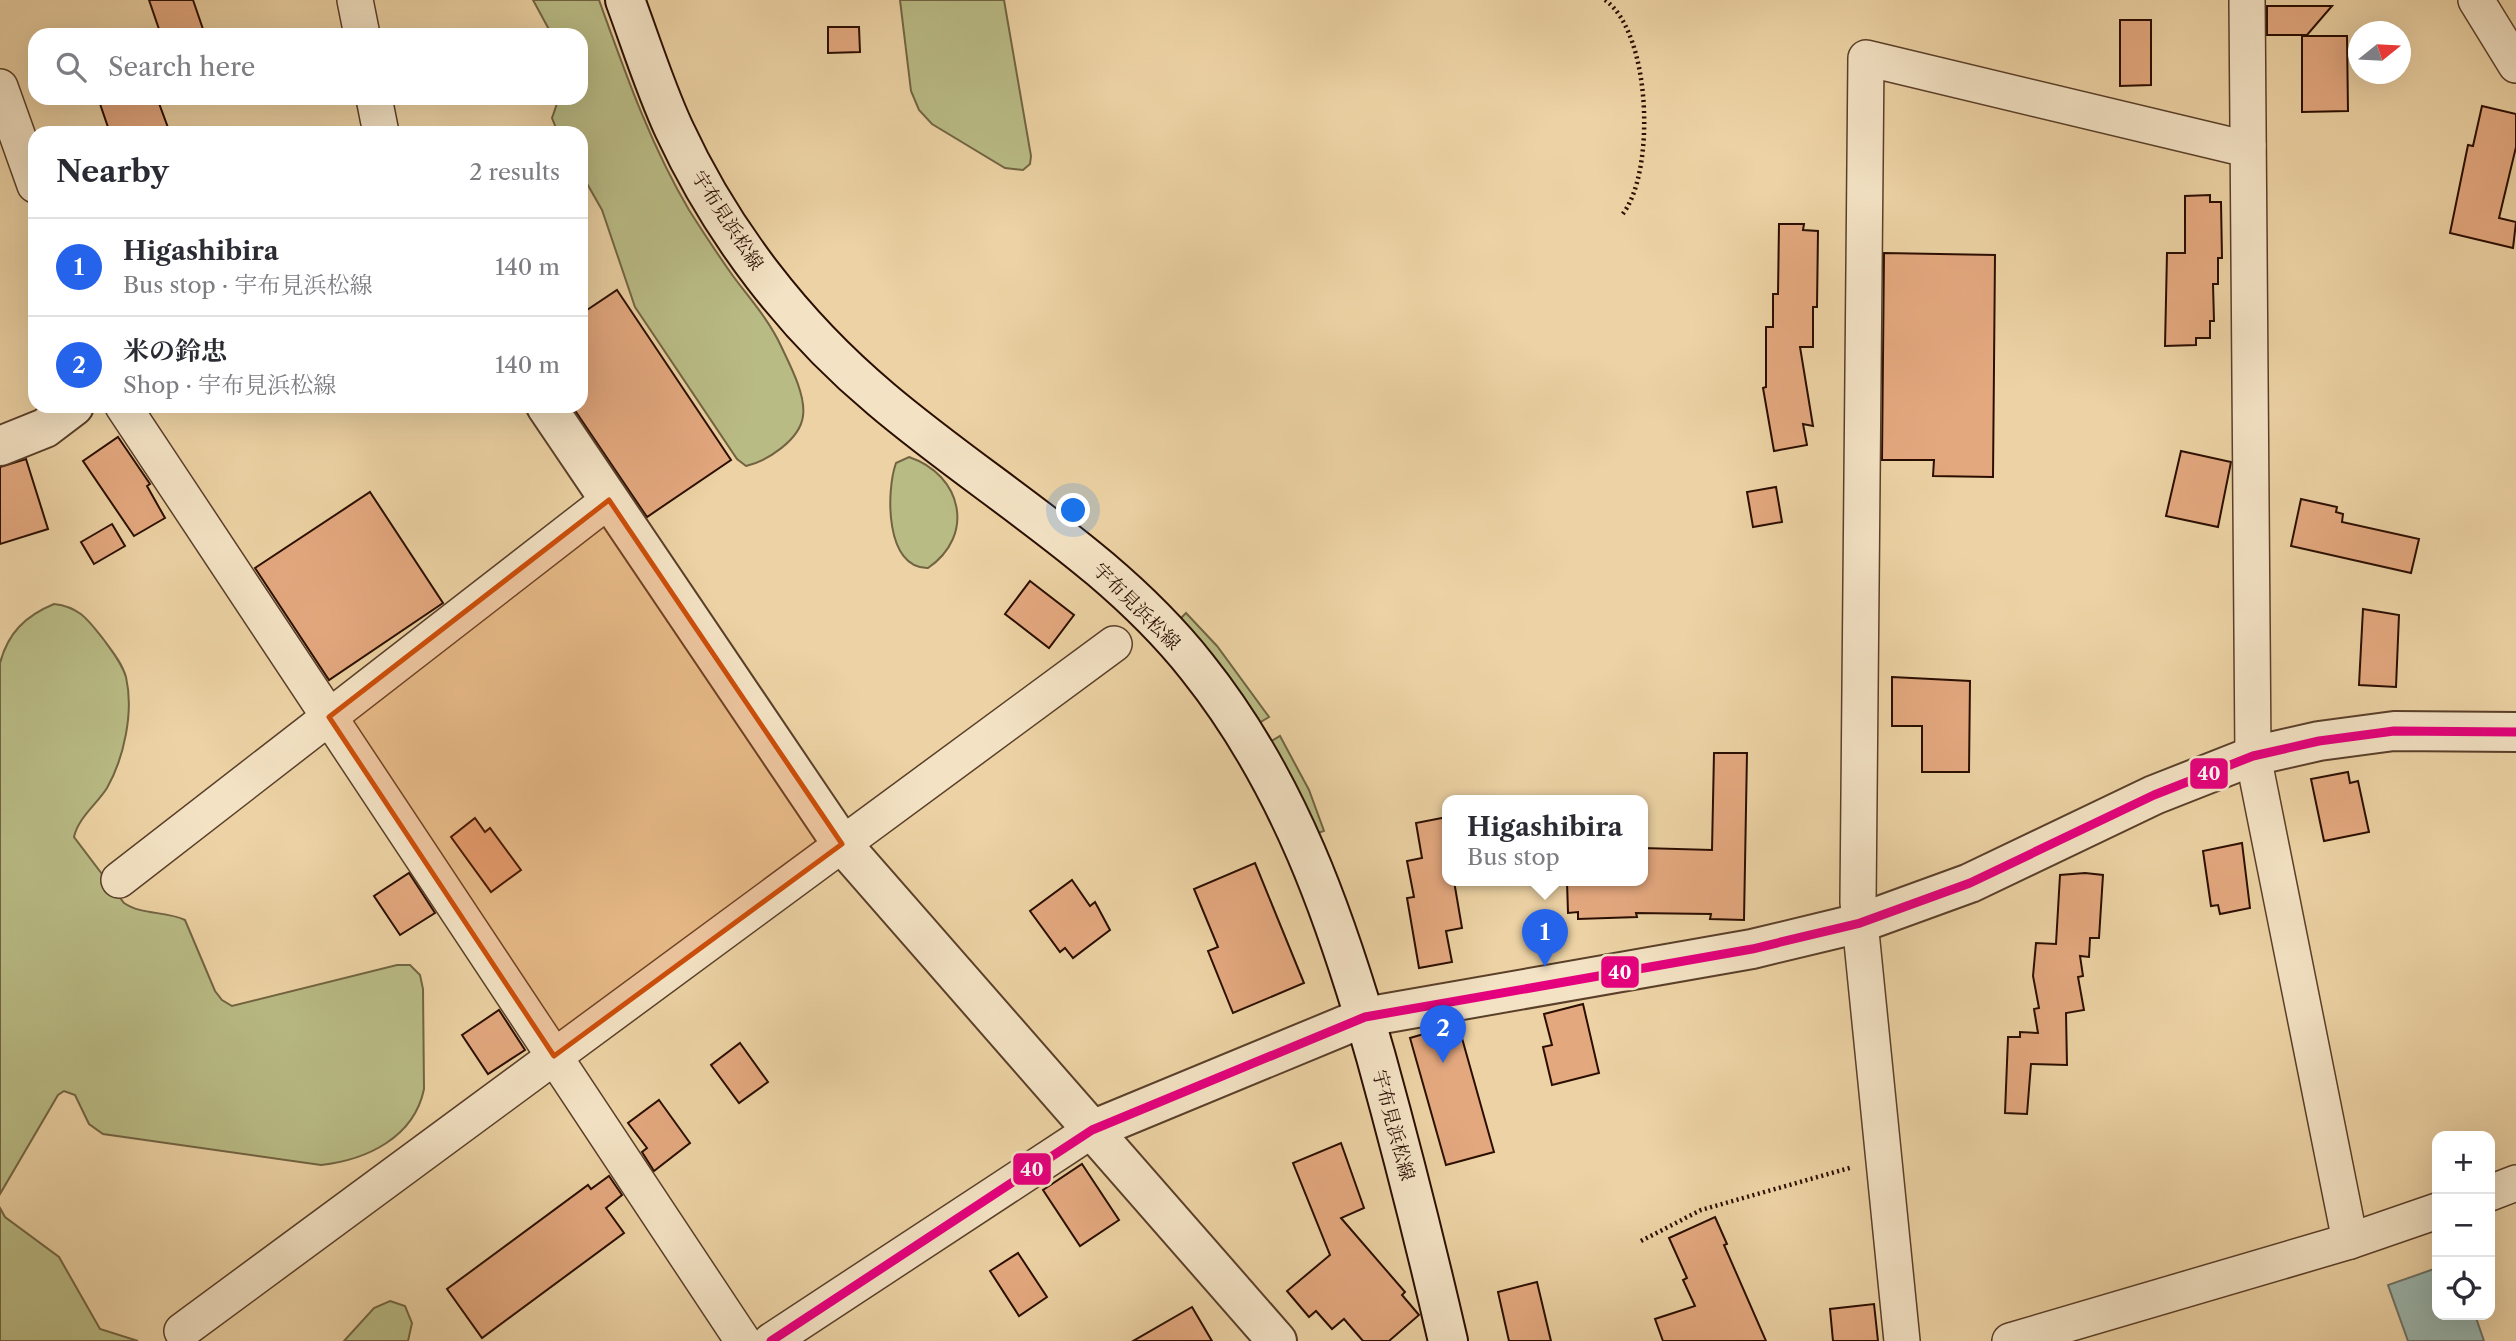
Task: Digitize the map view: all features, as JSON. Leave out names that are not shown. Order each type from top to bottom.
[{"type":"street","points":[[355,0],[361,28]]},
{"type":"street","name":"宇布見浜松線","points":[[625,0],[660,96],[691,164],[737,239],[798,318],[879,398],[1104,571],[1166,631],[1222,699],[1269,772],[1307,851],[1365,1017],[1408,1172],[1448,1341]]},
{"type":"street","points":[[2247,0],[2253,757],[2350,1241]]},
{"type":"street","points":[[2476,0],[2516,65]]},
{"type":"street","points":[[1902,1341],[1858,902],[1866,58],[2234,146],[2248,146]]},
{"type":"street","points":[[0,87],[28,165]]},
{"type":"street","points":[[375,105],[380,126]]},
{"type":"street","points":[[0,446],[45,428],[65,413]]},
{"type":"street","points":[[128,413],[743,1341]]},
{"type":"street","points":[[551,413],[842,844],[1277,1341]]},
{"type":"street","points":[[119,880],[609,500]]},
{"type":"street","points":[[182,1331],[1114,643]]},
{"type":"street","points":[[771,1341],[1092,1130],[1365,1017],[1752,949],[1860,923],[1970,883],[2154,794],[2253,757],[2319,741],[2394,731],[2516,732]]},
{"type":"street","points":[[2495,1191],[2516,1184]]},
{"type":"street","points":[[2010,1341],[2350,1241],[2432,1213]]},
{"type":"path","points":[[1605,0],[1623,20],[1637,63],[1642,91],[1643,147],[1639,175],[1633,202],[1620,216]]},
{"type":"path","points":[[1641,1241],[1702,1210],[1884,1159]]},
{"type":"highlighted area","points":[[609,500],[842,844],[554,1056],[329,717]]},
{"type":"green space","points":[[533,0],[599,0],[639,107],[675,185],[705,235],[765,318],[781,346],[800,390],[803,416],[801,425],[789,441],[763,459],[746,466],[737,459],[635,307],[602,210],[588,185],[588,126],[555,126],[552,118],[557,105],[588,105],[588,28],[548,28]]},
{"type":"green space","points":[[900,0],[1004,0],[1031,156],[1030,164],[1023,170],[1005,168],[932,124],[919,110],[911,91]]},
{"type":"green space","points":[[909,457],[941,477],[951,491],[956,507],[957,523],[953,539],[943,554],[928,568],[914,565],[903,556],[892,526],[891,491],[896,463]]},
{"type":"green space","points":[[54,604],[77,611],[88,621],[116,657],[126,677],[129,705],[123,749],[107,788],[84,817],[74,837],[124,903],[185,920],[215,991],[222,1000],[232,1006],[397,965],[410,965],[420,975],[423,989],[424,1089],[419,1106],[410,1121],[386,1144],[355,1158],[321,1165],[103,1134],[89,1124],[75,1095],[64,1091],[58,1095],[0,1194],[0,663],[3,652],[19,627],[34,614]]},
{"type":"green space","points":[[1186,613],[1217,646],[1269,717],[1259,723],[1179,620]]},
{"type":"green space","points":[[1280,736],[1309,790],[1324,831],[1318,833],[1270,742]]},
{"type":"green space","points":[[0,1208],[5,1217],[59,1257],[100,1329],[138,1341],[0,1341]]},
{"type":"green space","points":[[390,1301],[405,1306],[412,1323],[408,1341],[344,1341],[374,1308]]},
{"type":"water","points":[[2432,1270],[2432,1320],[2477,1320],[2484,1341],[2408,1341],[2388,1285]]},
{"type":"building","points":[[149,0],[193,0],[203,28],[159,28]]},
{"type":"building","points":[[2267,6],[2332,6],[2307,35],[2267,35]]},
{"type":"building","points":[[2120,20],[2151,20],[2151,85],[2120,86]]},
{"type":"building","points":[[828,27],[859,27],[860,52],[828,53]]},
{"type":"building","points":[[2302,36],[2347,36],[2348,111],[2302,112]]},
{"type":"building","points":[[100,105],[160,105],[167,126],[108,126]]},
{"type":"building","points":[[2482,106],[2516,114],[2516,147],[2499,218],[2516,222],[2513,248],[2450,233],[2468,145],[2473,146]]},
{"type":"building","points":[[2210,195],[2210,202],[2221,202],[2222,258],[2218,258],[2218,284],[2213,284],[2214,321],[2210,321],[2210,338],[2196,338],[2196,345],[2165,346],[2167,253],[2185,253],[2185,196]]},
{"type":"building","points":[[1779,224],[1804,224],[1803,230],[1818,231],[1817,307],[1813,307],[1813,347],[1800,347],[1813,426],[1803,424],[1807,445],[1774,451],[1763,388],[1766,387],[1766,327],[1773,327],[1773,294],[1778,294]]},
{"type":"building","points":[[1884,253],[1995,255],[1993,477],[1933,476],[1934,460],[1882,460]]},
{"type":"building","points":[[617,290],[731,460],[647,517],[577,413],[588,413],[588,309]]},
{"type":"building","points":[[118,437],[150,484],[147,486],[165,518],[134,536],[83,461]]},
{"type":"building","points":[[2181,451],[2231,462],[2218,527],[2166,516]]},
{"type":"building","points":[[26,459],[48,529],[0,544],[0,467]]},
{"type":"building","points":[[1776,487],[1782,522],[1753,527],[1747,492]]},
{"type":"building","points":[[370,492],[443,603],[329,680],[255,568]]},
{"type":"building","points":[[2301,499],[2337,507],[2336,512],[2343,514],[2342,522],[2419,539],[2411,573],[2291,546]]},
{"type":"building","points":[[112,524],[125,546],[94,564],[81,542]]},
{"type":"building","points":[[1030,581],[1074,615],[1049,648],[1005,614]]},
{"type":"building","points":[[2363,609],[2399,615],[2396,687],[2359,685]]},
{"type":"building","points":[[1892,677],[1970,681],[1969,772],[1922,772],[1922,726],[1892,726]]},
{"type":"building","points":[[1714,753],[1747,753],[1744,920],[1710,919],[1711,914],[1636,913],[1637,917],[1578,919],[1578,912],[1568,913],[1567,886],[1648,886],[1648,848],[1712,850]]},
{"type":"building","points":[[2348,772],[2350,783],[2358,781],[2369,832],[2324,841],[2311,779]]},
{"type":"building","points":[[475,818],[485,832],[490,828],[521,870],[491,892],[451,837]]},
{"type":"building","points":[[1442,818],[1442,886],[1455,886],[1462,928],[1446,931],[1452,962],[1419,968],[1407,898],[1414,897],[1407,861],[1422,858],[1416,823]]},
{"type":"building","points":[[2242,843],[2250,908],[2220,914],[2218,905],[2211,906],[2203,851]]},
{"type":"building","points":[[1255,863],[1304,983],[1233,1013],[1208,951],[1218,947],[1194,889]]},
{"type":"building","points":[[409,873],[435,913],[400,935],[374,896]]},
{"type":"building","points":[[2060,875],[2103,875],[2099,938],[2090,938],[2089,957],[2080,956],[2083,976],[2078,977],[2084,1010],[2066,1013],[2067,1065],[2031,1064],[2027,1114],[2005,1113],[2008,1037],[2020,1037],[2020,1032],[2038,1033],[2034,1009],[2039,1008],[2033,976],[2036,943],[2056,944]]},
{"type":"building","points":[[1072,880],[1090,906],[1095,902],[1110,930],[1073,958],[1065,948],[1060,952],[1030,911]]},
{"type":"building","points":[[1583,1004],[1599,1073],[1552,1085],[1543,1047],[1552,1045],[1544,1014]]},
{"type":"building","points":[[499,1010],[525,1050],[488,1074],[462,1035]]},
{"type":"building","points":[[1458,1024],[1494,1152],[1446,1165],[1410,1038]]},
{"type":"building","points":[[740,1043],[768,1082],[739,1103],[711,1065]]},
{"type":"building","points":[[659,1100],[690,1143],[654,1171],[642,1152],[647,1148],[628,1123]]},
{"type":"building","points":[[1341,1143],[1364,1208],[1341,1218],[1405,1292],[1402,1295],[1419,1315],[1389,1341],[1363,1341],[1344,1319],[1332,1329],[1316,1311],[1309,1317],[1287,1291],[1330,1255],[1293,1163]]},
{"type":"building","points":[[1082,1164],[1119,1220],[1080,1246],[1043,1190]]},
{"type":"building","points":[[609,1176],[622,1195],[606,1208],[624,1233],[482,1338],[447,1289],[588,1185],[591,1189]]},
{"type":"building","points":[[1715,1217],[1727,1244],[1724,1245],[1766,1341],[1663,1341],[1655,1319],[1695,1306],[1683,1280],[1687,1278],[1669,1238]]},
{"type":"building","points":[[1018,1253],[1047,1297],[1019,1316],[990,1271]]},
{"type":"building","points":[[1537,1282],[1551,1341],[1509,1341],[1498,1292]]},
{"type":"building","points":[[1874,1304],[1878,1341],[1833,1341],[1830,1309]]},
{"type":"building","points":[[1192,1307],[1212,1341],[1133,1341]]},
{"type":"transit line","name":"40","points":[[771,1341],[1092,1130],[1365,1017],[1752,949],[1860,923],[1970,883],[2154,795],[2253,756],[2319,741],[2394,731],[2516,732]]},
{"type":"place","name":"Higashibira","points":[[1545,967]]},
{"type":"place","name":"米の鈴忠","points":[[1443,1063]]}]
